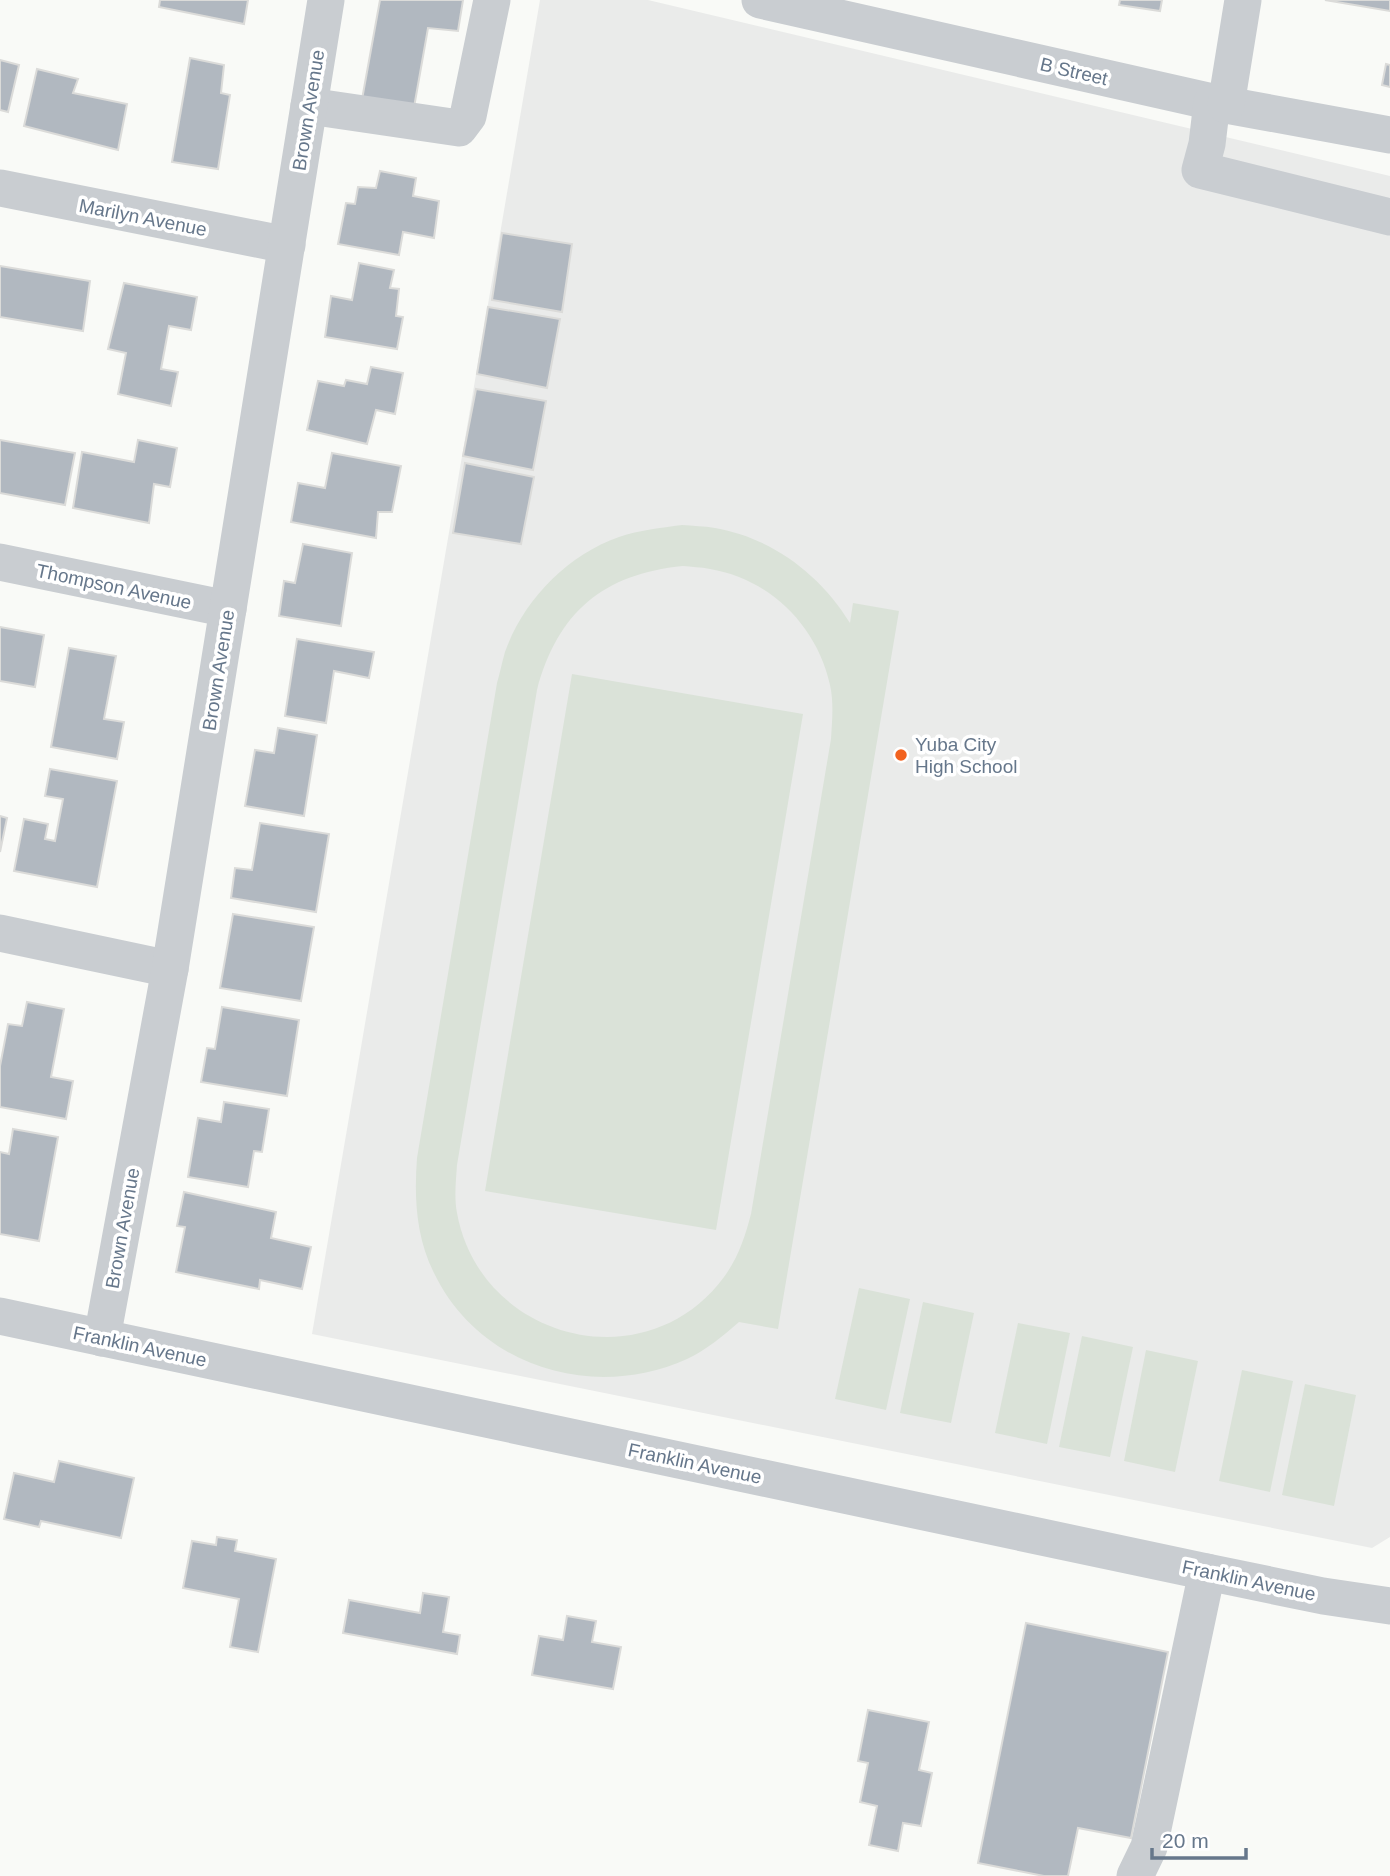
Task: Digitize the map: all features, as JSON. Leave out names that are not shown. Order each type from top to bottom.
[{"type":"street","name":"Brown Avenue","points":[[102,1338],[170,969],[326,0]]},
{"type":"street","points":[[309,106],[459,128],[468,116],[492,0]]},
{"type":"street","name":"B Street","points":[[760,0],[812,6],[1219,104],[1390,135]]},
{"type":"street","points":[[1243,0],[1219,104],[1200,170],[1390,217]]},
{"type":"street","name":"Marilyn Avenue","points":[[0,188],[287,245]]},
{"type":"street","name":"Thompson Avenue","points":[[0,562],[228,609]]},
{"type":"street","points":[[0,933],[170,969]]},
{"type":"street","name":"Franklin Avenue","points":[[0,1315],[1207,1572],[1323,1596],[1390,1606]]},
{"type":"street","points":[[1135,1876],[1149,1847],[1207,1572]]},
{"type":"shaded area","name":"Yuba City High School","points":[[540,0],[648,0],[1390,176],[1390,1537],[1372,1548],[312,1334]]},
{"type":"shaded area","points":[[682,525],[736,533],[775,550],[809,574],[838,605],[850,623],[853,603],[899,611],[778,1329],[739,1322],[687,1359],[651,1371],[615,1377],[578,1375],[543,1367],[510,1353],[480,1332],[454,1306],[434,1273],[423,1245],[416,1202],[417,1158],[497,683],[505,652],[523,615],[535,598],[549,582],[582,555],[619,537]],"holes":[[[683,566],[732,574],[752,583],[788,609],[802,625],[824,663],[830,685],[831,739],[751,1214],[744,1239],[724,1277],[691,1310],[653,1330],[611,1337],[570,1332],[531,1317],[497,1291],[472,1257],[457,1213],[457,1165],[537,690],[546,663],[557,639],[571,619],[607,588],[655,570]]]},
{"type":"shaded area","points":[[572,674],[803,714],[716,1230],[485,1191]]},
{"type":"shaded area","points":[[859,1288],[910,1299],[886,1410],[835,1399]]},
{"type":"shaded area","points":[[923,1302],[974,1313],[951,1423],[900,1413]]},
{"type":"shaded area","points":[[1018,1323],[1070,1333],[1047,1444],[995,1433]]},
{"type":"shaded area","points":[[1082,1336],[1133,1347],[1110,1457],[1059,1447]]},
{"type":"shaded area","points":[[1146,1350],[1198,1361],[1175,1472],[1124,1461]]},
{"type":"shaded area","points":[[1242,1370],[1293,1381],[1270,1492],[1219,1481]]},
{"type":"shaded area","points":[[1305,1384],[1356,1395],[1334,1506],[1282,1495]]},
{"type":"building","points":[[160,0],[248,0],[244,24],[159,7]]},
{"type":"building","points":[[380,0],[463,0],[458,31],[428,28],[413,113],[361,105]]},
{"type":"building","points":[[1120,0],[1162,0],[1160,11],[1119,5]]},
{"type":"building","points":[[1325,0],[1390,0],[1390,11]]},
{"type":"building","points":[[190,58],[224,65],[221,93],[230,95],[218,169],[172,162]]},
{"type":"building","points":[[0,60],[19,65],[8,112],[0,110]]},
{"type":"building","points":[[1386,64],[1390,65],[1390,87],[1382,85]]},
{"type":"building","points":[[37,69],[78,79],[73,93],[127,104],[118,150],[24,126]]},
{"type":"building","points":[[380,171],[416,178],[413,196],[439,201],[434,238],[403,232],[399,255],[338,244],[346,203],[355,204],[358,187],[376,188]]},
{"type":"building","points":[[502,233],[572,244],[562,312],[492,300]]},
{"type":"building","points":[[359,263],[394,270],[390,288],[399,289],[396,316],[403,317],[397,349],[325,337],[331,296],[352,300]]},
{"type":"building","points":[[0,266],[90,281],[83,331],[0,317]]},
{"type":"building","points":[[124,283],[197,297],[191,330],[169,326],[161,369],[178,372],[171,406],[118,394],[126,353],[108,349]]},
{"type":"building","points":[[488,307],[560,319],[547,388],[477,374]]},
{"type":"building","points":[[371,367],[403,373],[395,414],[376,410],[367,444],[307,430],[318,381],[344,386],[346,380],[367,384]]},
{"type":"building","points":[[476,389],[546,401],[533,470],[463,456]]},
{"type":"building","points":[[0,440],[75,453],[65,505],[0,493]]},
{"type":"building","points":[[138,440],[177,448],[170,487],[154,484],[149,523],[73,508],[82,452],[134,462]]},
{"type":"building","points":[[332,453],[401,466],[392,512],[378,512],[376,538],[291,522],[298,483],[325,488]]},
{"type":"building","points":[[465,463],[534,477],[521,544],[453,533]]},
{"type":"building","points":[[303,544],[352,553],[341,626],[279,616],[284,581],[295,583]]},
{"type":"building","points":[[0,627],[44,635],[35,687],[0,681]]},
{"type":"building","points":[[297,639],[374,652],[369,678],[334,671],[326,723],[285,716]]},
{"type":"building","points":[[69,648],[116,656],[104,719],[124,722],[117,759],[51,747]]},
{"type":"building","points":[[278,728],[317,735],[304,816],[245,806],[255,750],[274,753]]},
{"type":"building","points":[[50,769],[117,781],[97,887],[14,871],[24,819],[48,824],[45,839],[55,841],[63,799],[45,796]]},
{"type":"building","points":[[0,816],[7,818],[0,852]]},
{"type":"building","points":[[260,823],[329,834],[316,912],[231,898],[235,868],[252,870]]},
{"type":"building","points":[[233,914],[314,927],[301,1001],[220,988]]},
{"type":"building","points":[[27,1002],[64,1009],[51,1077],[73,1081],[66,1119],[0,1107],[0,1066],[8,1024],[22,1026]]},
{"type":"building","points":[[222,1007],[299,1020],[287,1096],[201,1082],[207,1048],[215,1049]]},
{"type":"building","points":[[224,1102],[269,1109],[262,1152],[254,1151],[248,1187],[188,1177],[198,1118],[221,1122]]},
{"type":"building","points":[[13,1129],[58,1137],[39,1241],[0,1234],[0,1152],[9,1154]]},
{"type":"building","points":[[184,1192],[276,1212],[271,1238],[311,1247],[302,1289],[260,1280],[259,1289],[176,1272],[185,1227],[177,1226]]},
{"type":"building","points":[[59,1461],[134,1478],[121,1538],[41,1521],[39,1527],[4,1519],[14,1473],[54,1482]]},
{"type":"building","points":[[217,1537],[237,1540],[235,1551],[276,1559],[258,1652],[230,1647],[239,1599],[183,1588],[192,1541],[216,1545]]},
{"type":"building","points":[[423,1593],[449,1597],[443,1632],[460,1635],[457,1654],[343,1633],[349,1600],[420,1613]]},
{"type":"building","points":[[567,1616],[596,1621],[592,1642],[621,1647],[613,1689],[532,1675],[539,1636],[563,1640]]},
{"type":"building","points":[[1026,1623],[1168,1652],[1131,1838],[1078,1828],[1068,1876],[1044,1876],[978,1863]]},
{"type":"building","points":[[868,1710],[929,1722],[919,1770],[932,1773],[921,1826],[903,1823],[898,1851],[869,1845],[877,1806],[860,1802],[868,1763],[858,1761]]},
{"type":"place","name":"Yuba City High School","points":[[901,755]]}]
